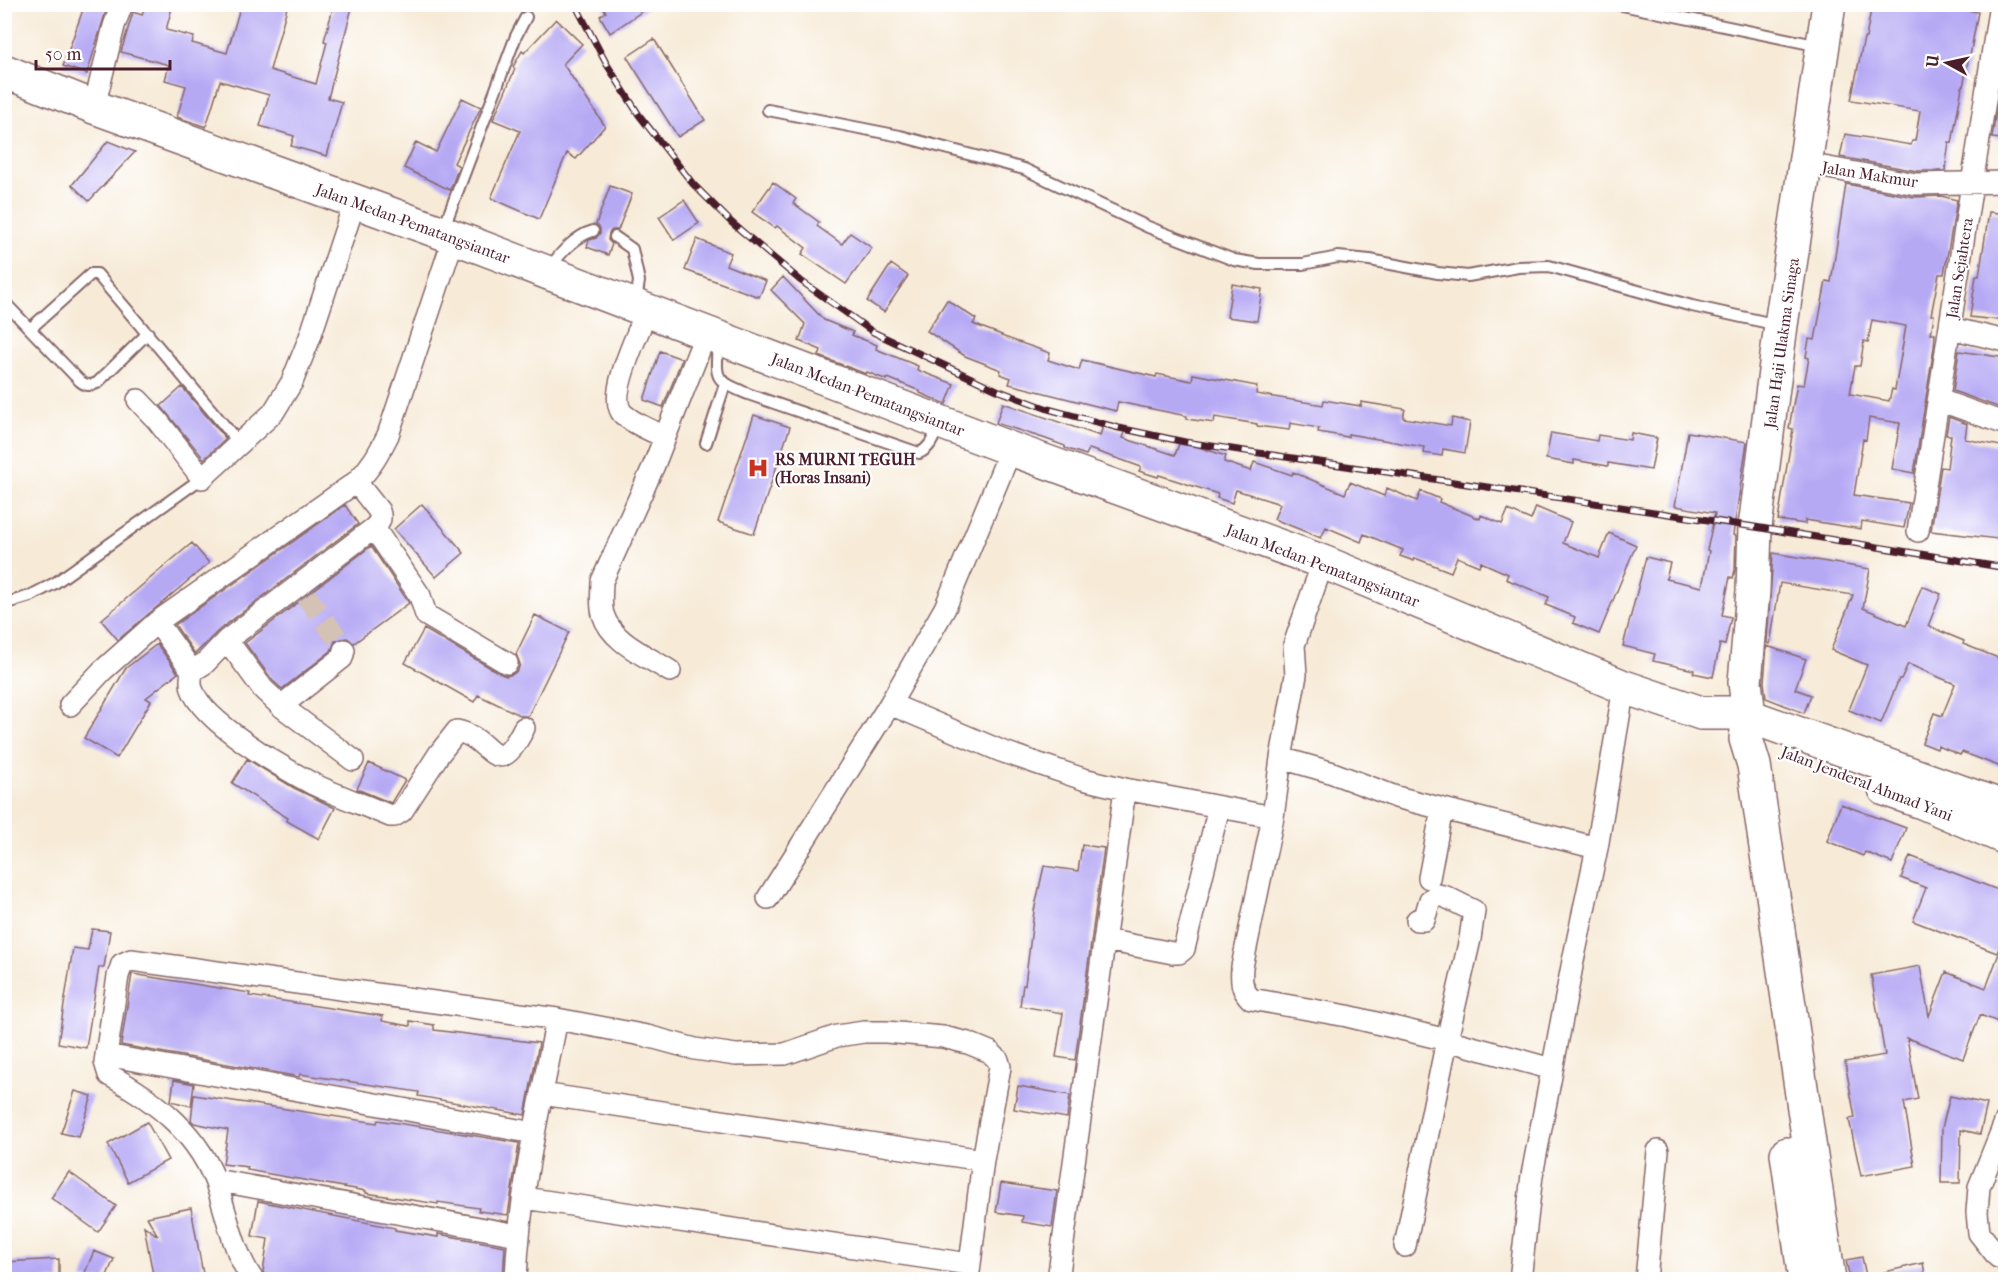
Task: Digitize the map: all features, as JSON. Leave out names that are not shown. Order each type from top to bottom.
[{"type":"main road","name":"Jalan Haji Ulakma Sinaga","points":[[1731,723],[1745,682],[1753,591],[1755,527],[1781,325],[1807,164],[1829,4]]},
{"type":"main road","name":"Jalan Medan-Pematangsiantar","points":[[4,71],[94,107],[448,235],[1011,449],[1323,562],[1624,687],[1731,723]]},
{"type":"main road","name":"Jalan Jenderal Ahmad Yani","points":[[1731,723],[2006,807]]},
{"type":"main road","name":"Jalan Jenderal Ahmad Yani","points":[[1731,723],[2006,838]]},
{"type":"main road","points":[[1731,723],[1805,1280]]},
{"type":"main road","points":[[1731,723],[1755,776],[1829,1280]]},
{"type":"street","points":[[94,107],[114,26],[122,4]]},
{"type":"street","name":"Jalan Sejahtera","points":[[1918,531],[2000,4]]},
{"type":"street","name":"Jalan Makmur","points":[[1807,164],[1916,184],[2006,182]]},
{"type":"street","points":[[138,400],[157,420],[202,478],[273,413],[292,382],[310,337],[355,201]]},
{"type":"street","points":[[70,705],[102,671],[157,622],[356,482],[377,458],[388,435],[448,235]]},
{"type":"street","points":[[641,309],[623,371],[618,405],[622,413],[665,436]]},
{"type":"street","points":[[1950,328],[2006,341]]},
{"type":"street","points":[[670,671],[621,640],[613,632],[603,614],[602,581],[712,335]]},
{"type":"street","points":[[1939,400],[2006,424]]},
{"type":"street","points":[[768,898],[890,704],[945,608],[1011,449]]},
{"type":"street","points":[[192,671],[205,663],[227,640],[302,591],[374,528],[380,521],[381,515],[356,482]]},
{"type":"street","points":[[374,528],[420,596],[426,615],[507,663]]},
{"type":"street","points":[[1323,562],[1294,645],[1296,675],[1273,816],[1242,967],[1243,991],[1251,999],[1347,1016],[1552,1069]]},
{"type":"street","points":[[157,622],[192,671],[191,687],[195,695],[220,724],[254,748],[314,784],[392,816],[402,812],[439,754],[457,731],[500,756],[509,753],[525,728]]},
{"type":"street","points":[[227,640],[263,689],[281,706],[353,760]]},
{"type":"street","points":[[281,706],[342,658],[344,650]]},
{"type":"street","points":[[1520,1280],[1532,1175],[1597,848],[1624,687]]},
{"type":"street","points":[[890,704],[1001,751],[1083,779],[1273,816]]},
{"type":"street","points":[[1281,758],[1330,772],[1396,797],[1597,848]]},
{"type":"street","points":[[1058,1280],[1125,789]]},
{"type":"street","points":[[1105,940],[1173,953],[1179,953],[1184,949],[1219,807]]},
{"type":"street","points":[[1429,878],[1442,809]]},
{"type":"street","points":[[1406,1246],[1474,911],[1438,895],[1430,900],[1424,920],[1417,920]]},
{"type":"street","points":[[253,1280],[235,1241],[215,1180],[201,1153],[187,1133],[142,1094],[109,1074],[105,1062],[118,976],[122,964],[131,960],[556,1019],[648,1036],[695,1049],[736,1055],[785,1054],[837,1036],[864,1032],[943,1037],[968,1043],[990,1052],[998,1060],[1000,1067],[983,1160],[968,1272],[524,1198]]},
{"type":"street","points":[[516,1280],[518,1235],[534,1133],[556,1019]]},
{"type":"street","points":[[106,1055],[534,1133]]},
{"type":"street","points":[[542,1094],[983,1160]]},
{"type":"street","points":[[2006,1120],[1979,1187],[1977,1212],[1978,1233],[1998,1257],[2006,1260]]},
{"type":"street","points":[[1646,1280],[1659,1151]]},
{"type":"street","points":[[215,1180],[518,1235]]},
{"type":"lane","points":[[1617,4],[1823,47]]},
{"type":"lane","points":[[448,235],[516,36],[526,17]]},
{"type":"lane","points":[[768,110],[900,136],[1024,169],[1148,227],[1234,260],[1259,264],[1303,264],[1338,257],[1468,276],[1518,267],[1549,266],[1692,306],[1781,325]]},
{"type":"lane","points":[[545,273],[564,249],[585,233],[593,231]]},
{"type":"lane","points":[[615,237],[632,249],[639,281],[641,309]]},
{"type":"lane","points":[[30,329],[91,274],[97,274],[238,443]]},
{"type":"lane","points":[[7,305],[86,385],[97,383],[148,333]]},
{"type":"lane","points":[[712,335],[719,379],[724,384],[748,394],[919,453],[931,444],[940,422]]},
{"type":"lane","points":[[706,443],[724,384]]},
{"type":"lane","points":[[4,604],[30,596],[55,583],[202,478]]},
{"type":"building","points":[[85,4],[108,4],[87,74],[63,66]]},
{"type":"building","points":[[145,4],[173,4],[166,30],[194,37],[192,43],[227,53],[241,4],[288,4],[270,70],[316,84],[334,4],[353,4],[328,98],[342,102],[327,156],[291,146],[294,136],[260,126],[269,95],[220,81],[206,127],[177,117],[186,86],[165,80],[169,65],[121,52],[133,12],[142,15]]},
{"type":"building","points":[[601,4],[653,4],[610,33],[600,16],[606,12]]},
{"type":"building","points":[[1872,4],[1907,4],[1931,9],[1933,4],[1978,12],[1952,143],[1949,142],[1945,171],[1917,171],[1840,157],[1845,134],[1911,145],[1912,141],[1915,141],[1920,111],[1851,100]]},
{"type":"building","points":[[556,19],[582,44],[563,64],[605,126],[576,159],[567,153],[539,219],[491,198],[520,131],[493,120],[515,69],[513,67],[522,51],[524,53]]},
{"type":"building","points":[[654,39],[705,120],[678,137],[627,57]]},
{"type":"building","points":[[2002,73],[2006,74],[2006,118],[2002,139],[1992,138]]},
{"type":"building","points":[[462,98],[481,107],[454,163],[459,166],[450,190],[404,168],[416,142],[436,152]]},
{"type":"building","points":[[108,141],[135,152],[89,201],[72,185]]},
{"type":"building","points":[[773,182],[796,199],[793,203],[819,222],[817,226],[842,244],[850,233],[872,248],[846,284],[802,254],[806,248],[777,226],[775,228],[752,212]]},
{"type":"building","points":[[1846,184],[1914,197],[1941,196],[1957,200],[1944,274],[1939,274],[1931,315],[1934,315],[1931,334],[1935,334],[1934,347],[1914,473],[1892,469],[1900,423],[1869,418],[1866,440],[1863,439],[1854,495],[1909,503],[1904,528],[1862,521],[1861,529],[1805,520],[1805,524],[1778,520],[1793,429],[1789,428],[1797,384],[1804,385],[1809,358],[1806,357],[1809,339],[1815,340],[1826,281],[1831,282]],"holes":[[[1872,320],[1906,326],[1895,390],[1892,389],[1889,401],[1850,394],[1855,366],[1860,366],[1864,341],[1868,342]]]},
{"type":"building","points":[[610,186],[632,194],[618,230],[612,230],[609,233],[608,240],[612,244],[608,255],[587,247],[589,240],[596,238],[600,233],[600,228],[596,224]]},
{"type":"building","points":[[684,200],[699,223],[674,240],[659,217]]},
{"type":"building","points":[[1989,212],[2006,214],[2006,321],[1970,317]]},
{"type":"building","points":[[697,239],[731,253],[726,265],[766,281],[759,297],[685,270]]},
{"type":"building","points":[[891,264],[908,276],[884,312],[867,301]]},
{"type":"building","points":[[783,277],[824,320],[877,345],[876,349],[918,366],[917,370],[954,384],[946,404],[888,378],[887,380],[867,372],[866,374],[819,356],[821,350],[799,341],[805,324],[771,290]]},
{"type":"building","points":[[1232,284],[1262,289],[1257,321],[1227,317]]},
{"type":"building","points":[[947,300],[976,319],[973,324],[1050,353],[1048,360],[1079,370],[1082,360],[1156,377],[1157,374],[1192,381],[1193,374],[1257,386],[1256,394],[1323,405],[1324,400],[1361,406],[1361,402],[1405,409],[1403,418],[1451,426],[1452,418],[1470,422],[1465,453],[1443,449],[1442,456],[1423,453],[1424,447],[1348,434],[1348,437],[1318,432],[1319,428],[1290,423],[1289,430],[1215,417],[1214,423],[1187,419],[1187,416],[1118,402],[1116,411],[1009,384],[1011,378],[1000,374],[1001,370],[965,356],[927,331]]},
{"type":"building","points":[[660,351],[682,359],[663,407],[644,400]]},
{"type":"building","points":[[1959,351],[2006,358],[2006,410],[1953,391]]},
{"type":"building","points":[[182,387],[226,439],[204,459],[161,406]]},
{"type":"building","points":[[1003,403],[1100,436],[1103,425],[1125,432],[1123,438],[1175,455],[1180,441],[1226,456],[1224,462],[1251,471],[1254,462],[1292,475],[1293,472],[1345,494],[1350,482],[1384,496],[1387,488],[1417,501],[1421,491],[1440,499],[1439,502],[1480,519],[1481,515],[1502,524],[1508,510],[1531,520],[1536,507],[1571,522],[1563,543],[1599,558],[1609,533],[1636,545],[1599,634],[1573,623],[1575,617],[1546,605],[1549,597],[1506,579],[1508,574],[1481,562],[1479,566],[1457,557],[1451,572],[1415,558],[1414,561],[1400,556],[1403,550],[1364,534],[1361,542],[1326,527],[1321,538],[1274,519],[1280,504],[1236,490],[1232,503],[1217,498],[1218,494],[1139,471],[1141,467],[1122,460],[1089,449],[1086,455],[996,423]]},
{"type":"building","points":[[754,415],[790,427],[754,534],[718,522]]},
{"type":"building","points":[[1949,417],[1967,424],[1965,439],[2006,447],[2006,540],[1931,531],[1941,467],[1947,468],[1951,435],[1946,435]]},
{"type":"building","points":[[1688,432],[1747,442],[1733,535],[1736,536],[1735,570],[1733,578],[1730,577],[1722,615],[1731,617],[1725,645],[1720,644],[1713,677],[1693,673],[1694,670],[1653,661],[1655,654],[1623,646],[1646,557],[1670,563],[1666,579],[1702,587],[1715,513],[1675,506]]},
{"type":"building","points":[[1551,433],[1597,441],[1598,435],[1630,440],[1631,433],[1657,438],[1651,470],[1608,463],[1608,466],[1574,460],[1574,464],[1546,459]]},
{"type":"building","points":[[422,504],[464,553],[436,577],[394,529]]},
{"type":"building","points":[[345,505],[358,524],[219,630],[195,654],[175,625]]},
{"type":"building","points":[[192,543],[209,563],[118,640],[101,620]]},
{"type":"building","points":[[371,546],[409,603],[354,643],[347,638],[335,641],[331,651],[282,689],[273,681],[245,643]]},
{"type":"building","points":[[1773,553],[1870,569],[1863,608],[1906,626],[1922,586],[1941,594],[1928,626],[1964,641],[1963,644],[2006,661],[2006,757],[2001,767],[1962,752],[1960,755],[1938,746],[1937,749],[1922,743],[1934,713],[1942,716],[1955,684],[1908,664],[1899,679],[1881,723],[1849,710],[1867,665],[1831,650],[1853,595],[1780,583],[1770,644],[1767,643]]},
{"type":"building","points":[[535,615],[569,632],[528,716],[522,716],[478,695],[474,702],[405,663],[424,629],[501,674],[506,676],[513,674],[518,670],[520,664],[516,654]]},
{"type":"building","points":[[157,644],[178,673],[146,698],[151,701],[117,758],[84,738],[126,668]]},
{"type":"building","points":[[1767,646],[1806,659],[1795,689],[1811,695],[1804,713],[1766,698],[1764,682]]},
{"type":"building","points":[[247,759],[294,788],[335,808],[319,839],[287,821],[288,818],[232,783]]},
{"type":"building","points":[[369,763],[405,780],[391,803],[357,789]]},
{"type":"building","points":[[1841,804],[1906,828],[1892,863],[1865,852],[1863,856],[1827,841]]},
{"type":"building","points":[[1082,845],[1104,848],[1075,1060],[1056,1057],[1063,1013],[1020,1006],[1023,985],[1025,985],[1034,911],[1044,866],[1078,871]]},
{"type":"building","points":[[1910,856],[2006,893],[2006,931],[1997,953],[1913,921],[1926,888],[1901,878]]},
{"type":"building","points":[[92,929],[110,931],[104,967],[99,967],[86,1048],[58,1043],[73,948],[88,950]]},
{"type":"building","points":[[2004,940],[2006,1025],[1980,1015],[1963,1059],[1907,1038],[1918,1099],[1904,1102],[1915,1166],[1861,1176],[1849,1119],[1855,1118],[1845,1062],[1885,1055],[1871,975],[1920,966],[1929,1016],[1946,972],[1986,988]]},
{"type":"building","points":[[132,974],[250,993],[249,996],[383,1016],[382,1021],[410,1026],[410,1021],[434,1025],[434,1030],[539,1043],[525,1115],[418,1096],[419,1092],[300,1074],[299,1077],[121,1045]]},
{"type":"building","points":[[174,1080],[194,1084],[191,1106],[171,1101]]},
{"type":"building","points":[[1018,1086],[1070,1095],[1067,1118],[1014,1109]]},
{"type":"building","points":[[75,1091],[92,1096],[79,1137],[61,1133]]},
{"type":"building","points":[[194,1095],[377,1123],[378,1120],[519,1143],[508,1215],[478,1211],[479,1208],[366,1193],[366,1191],[247,1170],[248,1167],[223,1164],[228,1130],[194,1123],[191,1120]]},
{"type":"building","points":[[1950,1096],[1987,1104],[1980,1134],[1961,1130],[1960,1183],[1941,1183],[1942,1128]]},
{"type":"building","points":[[147,1122],[168,1160],[128,1182],[108,1144]]},
{"type":"building","points":[[69,1172],[116,1206],[98,1232],[51,1198]]},
{"type":"building","points":[[1001,1183],[1057,1191],[1052,1227],[1022,1222],[1023,1216],[996,1212]]},
{"type":"building","points":[[258,1201],[395,1228],[395,1230],[438,1237],[438,1234],[505,1246],[503,1280],[287,1280],[265,1276],[263,1272],[268,1239],[252,1236]]},
{"type":"building","points":[[191,1208],[203,1274],[174,1280],[154,1280],[144,1226],[158,1236],[147,1217]]},
{"type":"building","points":[[94,1251],[114,1259],[105,1280],[82,1280]]},
{"type":"building","points":[[1862,1257],[1866,1276],[1850,1280],[1846,1260]]},
{"type":"building","points":[[59,1259],[59,1280],[4,1280],[4,1262]]},
{"type":"building","points":[[1923,1263],[1926,1280],[1876,1280],[1876,1274]]},
{"type":"tunnel","points":[[306,596],[344,650]]},
{"type":"railway","points":[[575,4],[606,63],[639,115],[693,184],[732,223],[801,281],[873,332],[997,390],[1048,409],[1119,428],[1185,442],[1755,527],[2006,568]]},
{"type":"place","name":"RS MURNI TEGUH (Horas Insani)","points":[[758,468]]}]
